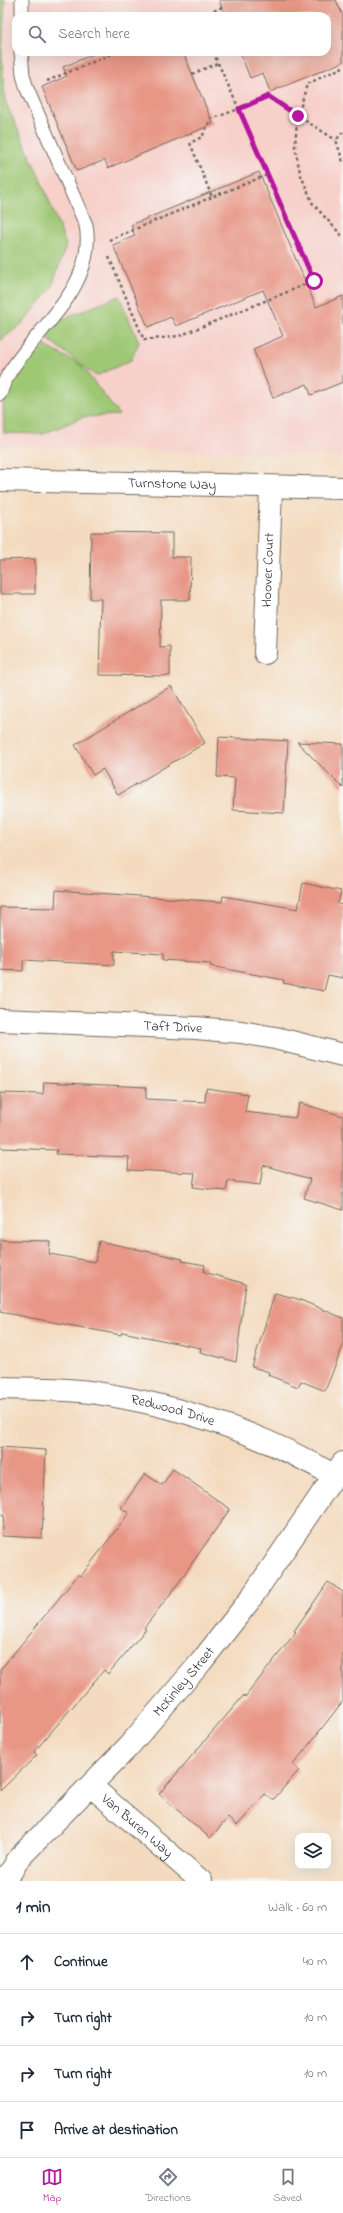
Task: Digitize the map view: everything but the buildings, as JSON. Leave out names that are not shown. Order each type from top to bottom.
[{"type":"street","name":"Turnstone Way","points":[[0,480],[271,488],[343,488]]},
{"type":"street","name":"Hoover Court","points":[[265,653],[271,488]]},
{"type":"street","name":"Taft Drive","points":[[0,1020],[196,1028],[241,1032],[275,1038],[343,1055]]},
{"type":"street","name":"Redwood Drive","points":[[0,1388],[102,1393],[166,1407],[194,1414],[309,1461],[339,1469]]},
{"type":"street","name":"McKinley Street","points":[[0,1881],[12,1870],[19,1858],[128,1747],[201,1662],[240,1613],[339,1469]]},
{"type":"street","name":"Van Buren Way","points":[[91,1786],[201,1881]]},
{"type":"lane","points":[[22,0],[22,12]]},
{"type":"lane","points":[[0,394],[12,367],[68,299],[83,264],[88,238],[86,225],[27,89],[23,75],[21,56]]},
{"type":"path","points":[[212,12],[222,8]]},
{"type":"path","points":[[45,82],[107,56]]},
{"type":"path","points":[[108,252],[144,340],[179,336],[314,281],[215,56]]},
{"type":"path","points":[[192,74],[218,63]]},
{"type":"path","points":[[343,67],[307,84],[298,116],[295,147],[300,173],[313,204],[343,237]]},
{"type":"path","points":[[212,197],[190,142],[202,137],[211,119],[239,109],[268,96],[336,140],[343,162]]},
{"type":"path","points":[[336,140],[343,132]]},
{"type":"path","points":[[103,242],[267,175]]},
{"type":"shaded area","points":[[0,0],[343,0],[343,457],[0,446]]},
{"type":"green space","points":[[0,0],[5,0],[2,54],[5,101],[43,185],[66,245],[51,289],[24,322],[0,341]]},
{"type":"green space","points":[[119,296],[139,342],[131,360],[96,376],[44,336],[56,322]]},
{"type":"green space","points":[[45,346],[81,365],[119,415],[83,417],[43,434],[4,433],[3,397],[25,360]]},
{"type":"route","points":[[298,116],[268,96],[239,109],[314,281]]}]
